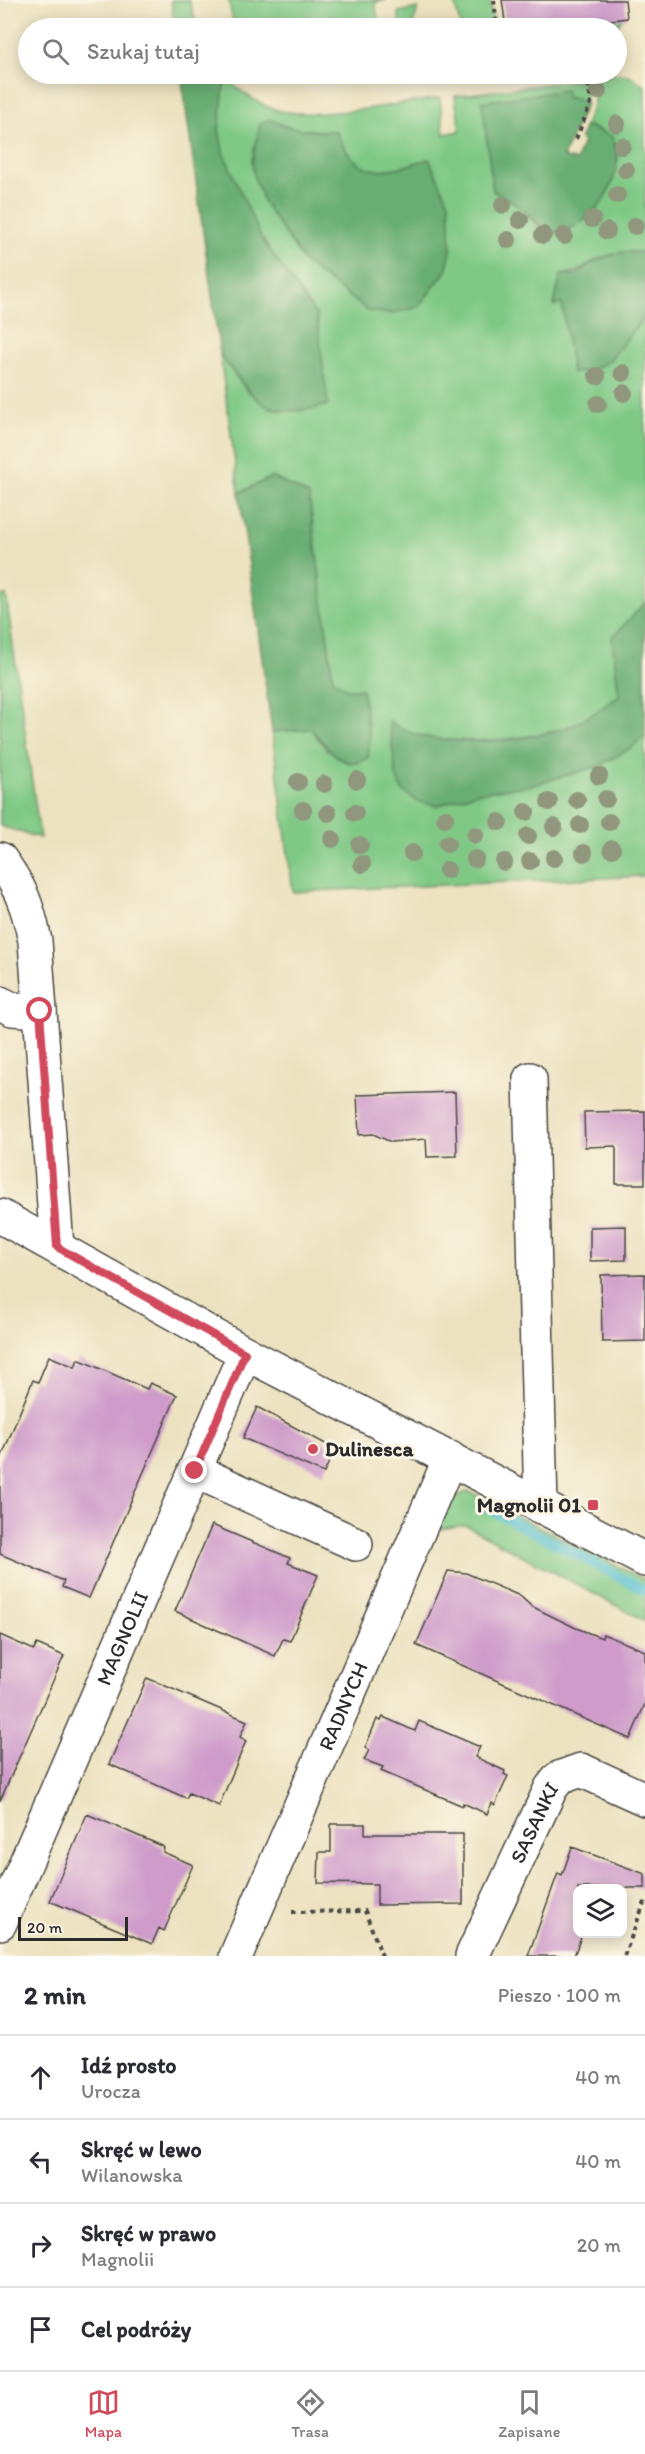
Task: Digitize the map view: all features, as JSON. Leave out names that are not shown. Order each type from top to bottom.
[{"type":"street","points":[[0,859],[19,885],[28,907],[35,941],[57,1247]]},
{"type":"street","points":[[0,1003],[12,1009],[40,1011]]},
{"type":"street","points":[[530,1079],[541,1507]]},
{"type":"street","points":[[0,1216],[245,1353],[645,1560]]},
{"type":"street","name":"MAGNOLII","points":[[0,1923],[245,1353]]},
{"type":"street","name":"RADNYCH","points":[[236,1956],[450,1458]]},
{"type":"street","points":[[195,1471],[356,1544]]},
{"type":"street","name":"SASANKI","points":[[472,1956],[550,1788],[559,1778],[581,1770],[645,1799]]},
{"type":"path","points":[[494,0],[496,18]]},
{"type":"path","points":[[576,139],[591,103],[588,84]]},
{"type":"path","points":[[624,1956],[645,1900]]},
{"type":"path","points":[[284,1912],[364,1911],[382,1956]]},
{"type":"green space","points":[[171,0],[189,0],[195,18],[174,18]]},
{"type":"green space","points":[[229,0],[387,0],[375,2],[378,18],[232,18]]},
{"type":"green space","points":[[454,0],[490,0],[493,18],[458,18]]},
{"type":"green space","points":[[587,0],[623,5],[621,18],[590,18]]},
{"type":"green space","points":[[418,8],[415,18],[399,18],[398,12]]},
{"type":"green space","points":[[627,75],[645,86],[645,252],[608,255],[576,271],[561,275],[554,304],[562,303],[572,372],[609,361],[645,316],[645,603],[612,638],[619,696],[574,725],[526,737],[476,741],[451,740],[407,731],[390,722],[436,806],[476,793],[585,770],[606,762],[645,736],[645,876],[293,892],[272,732],[311,729],[327,750],[368,758],[370,739],[362,689],[347,689],[333,679],[309,495],[272,477],[239,493],[220,355],[248,392],[281,270],[242,202],[227,165],[219,129],[224,84],[232,84],[258,102],[287,112],[330,113],[440,98],[444,134],[460,131],[455,96],[547,84],[585,84],[586,104],[577,98],[567,98],[565,90],[493,191],[513,202],[544,230],[554,233],[568,229],[588,217],[601,204],[610,187],[618,150],[613,140],[606,134],[585,125],[594,103],[592,84],[627,84]],"holes":[[[269,120],[302,130],[336,131],[353,159],[373,169],[398,168],[428,159],[449,203],[451,251],[446,271],[418,307],[368,311],[305,263],[264,203],[252,161],[260,124]]]},
{"type":"green space","points":[[182,84],[224,84],[219,129],[223,152],[262,239],[317,316],[328,405],[289,411],[275,409],[264,404],[243,385],[220,354]]},
{"type":"green space","points":[[565,90],[567,98],[577,98],[586,104],[563,157],[576,161],[583,141],[580,139],[585,125],[611,136],[616,151],[616,167],[612,183],[604,199],[592,213],[579,223],[564,230],[549,232],[513,202],[493,191],[482,102]]},
{"type":"green space","points":[[269,119],[294,128],[336,131],[353,159],[363,166],[374,169],[398,168],[429,159],[449,203],[451,251],[446,271],[418,307],[390,314],[368,311],[305,263],[264,203],[255,180],[252,161],[260,124]]},
{"type":"green space","points":[[621,252],[645,252],[645,316],[609,361],[591,371],[572,373],[562,304],[554,305],[561,275],[576,274],[596,260]]},
{"type":"green space","points":[[272,477],[309,495],[333,679],[347,689],[362,689],[370,739],[368,758],[359,762],[343,761],[329,750],[311,729],[272,732],[239,493]]},
{"type":"green space","points":[[6,595],[40,838],[0,826],[0,596]]},
{"type":"green space","points":[[645,603],[645,736],[631,748],[599,766],[533,785],[476,793],[436,806],[417,801],[402,790],[396,776],[389,721],[406,731],[427,737],[476,741],[527,737],[568,727],[619,696],[612,638]]},
{"type":"green space","points":[[468,1491],[645,1580],[645,1621],[465,1525],[434,1530],[450,1500]]},
{"type":"building","points":[[502,0],[625,0],[627,18],[505,18]]},
{"type":"building","points":[[455,1092],[457,1156],[427,1157],[426,1139],[391,1142],[373,1134],[359,1135],[357,1095]]},
{"type":"building","points":[[645,1111],[645,1184],[616,1184],[616,1146],[585,1147],[584,1112]]},
{"type":"building","points":[[626,1226],[626,1260],[590,1261],[590,1227]]},
{"type":"building","points":[[645,1274],[645,1341],[602,1342],[601,1275]]},
{"type":"building","points":[[49,1356],[75,1367],[78,1359],[147,1389],[150,1383],[177,1395],[89,1598],[62,1587],[64,1581],[0,1554],[0,1461],[33,1380],[38,1382]]},
{"type":"building","points":[[257,1407],[335,1449],[324,1473],[243,1438]]},
{"type":"building","points":[[212,1525],[290,1558],[288,1563],[318,1575],[290,1641],[283,1639],[275,1656],[175,1611]]},
{"type":"building","points":[[448,1571],[466,1573],[520,1596],[531,1606],[576,1628],[602,1638],[603,1634],[645,1651],[645,1704],[630,1739],[416,1645]]},
{"type":"building","points":[[0,1635],[34,1650],[37,1644],[64,1656],[0,1801]]},
{"type":"building","points":[[147,1678],[247,1721],[240,1737],[246,1741],[219,1806],[189,1793],[186,1798],[109,1764]]},
{"type":"building","points":[[383,1717],[415,1731],[419,1721],[480,1747],[475,1757],[505,1771],[504,1774],[508,1776],[495,1805],[492,1803],[487,1814],[463,1803],[463,1806],[381,1771],[383,1767],[364,1760],[369,1750],[365,1748],[377,1719],[381,1721]]},
{"type":"building","points":[[87,1814],[162,1846],[163,1852],[193,1865],[164,1931],[159,1928],[152,1944],[50,1901]]},
{"type":"building","points":[[331,1824],[365,1824],[365,1834],[463,1834],[463,1904],[377,1905],[377,1884],[318,1883],[319,1852],[331,1852]]},
{"type":"building","points":[[572,1847],[645,1874],[645,1888],[627,1888],[627,1884],[573,1884],[573,1938],[581,1938],[574,1956],[528,1956],[558,1873],[562,1875]]},
{"type":"waterway","points":[[485,1507],[645,1590]]},
{"type":"place","name":"Dulinesca","points":[[313,1449]]},
{"type":"place","name":"Magnolii 01","points":[[593,1505]]},
{"type":"route","points":[[40,1011],[57,1247],[245,1353],[195,1471]]}]
